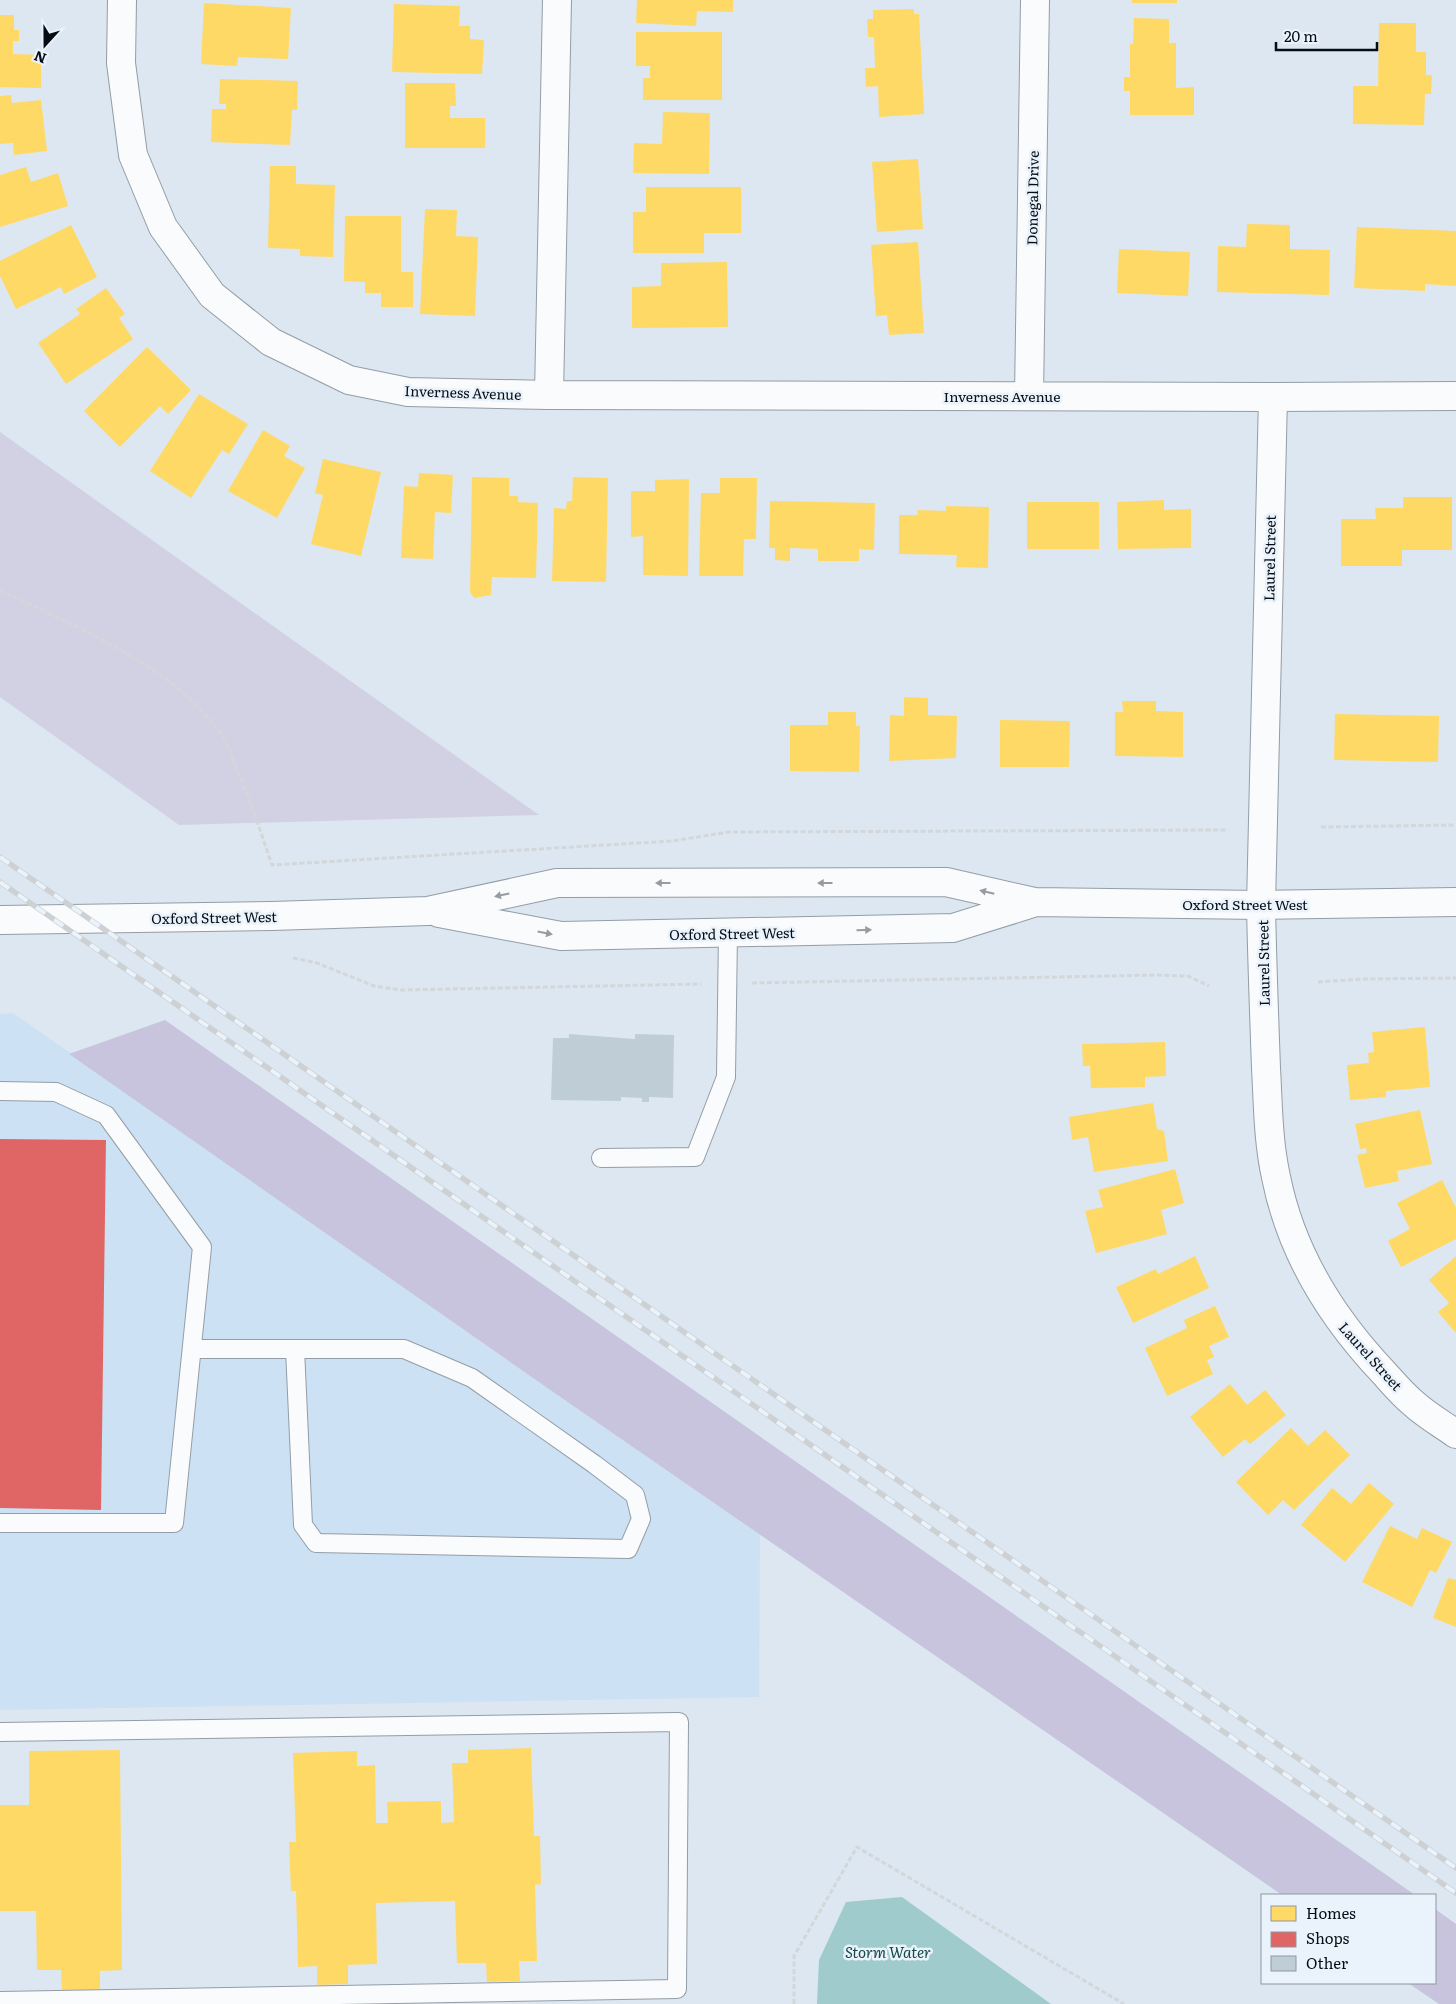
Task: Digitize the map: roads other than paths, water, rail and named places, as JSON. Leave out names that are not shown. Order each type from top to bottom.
[{"type":"street","name":"Inverness Avenue","points":[[122,0],[121,63],[133,155],[163,227],[212,295],[271,342],[348,380],[408,392],[549,396],[1273,398],[1456,396]]},
{"type":"street","points":[[549,396],[557,0]]},
{"type":"street","name":"Donegal Drive","points":[[1029,396],[1035,0]]},
{"type":"street","name":"Laurel Street","points":[[1273,398],[1261,905],[1262,983],[1270,1139],[1276,1178],[1287,1219],[1300,1251],[1316,1284],[1336,1316],[1359,1346],[1413,1403],[1456,1434]]},
{"type":"street","name":"Oxford Street West","points":[[0,920],[262,916],[428,911],[557,883],[946,882],[1034,902],[1261,905],[1456,902]]},
{"type":"street","name":"Oxford Street West","points":[[428,911],[561,936],[953,928],[1034,902]]},
{"type":"lane","points":[[601,1158],[695,1157],[726,1077],[728,933]]},
{"type":"lane","points":[[0,1091],[56,1092],[106,1115],[202,1247],[174,1523],[0,1523]]},
{"type":"lane","points":[[192,1349],[295,1349],[404,1349],[472,1378],[635,1495],[641,1519],[628,1549],[316,1543],[303,1525],[295,1349]]},
{"type":"lane","points":[[0,1732],[679,1722],[677,1989],[0,2002]]},
{"type":"water","name":"Storm Water","points":[[902,1897],[1051,2004],[817,2004],[819,1960],[846,1902]]},
{"type":"railway","points":[[0,857],[1456,1868]]},
{"type":"railway","points":[[0,882],[1456,1893]]}]
